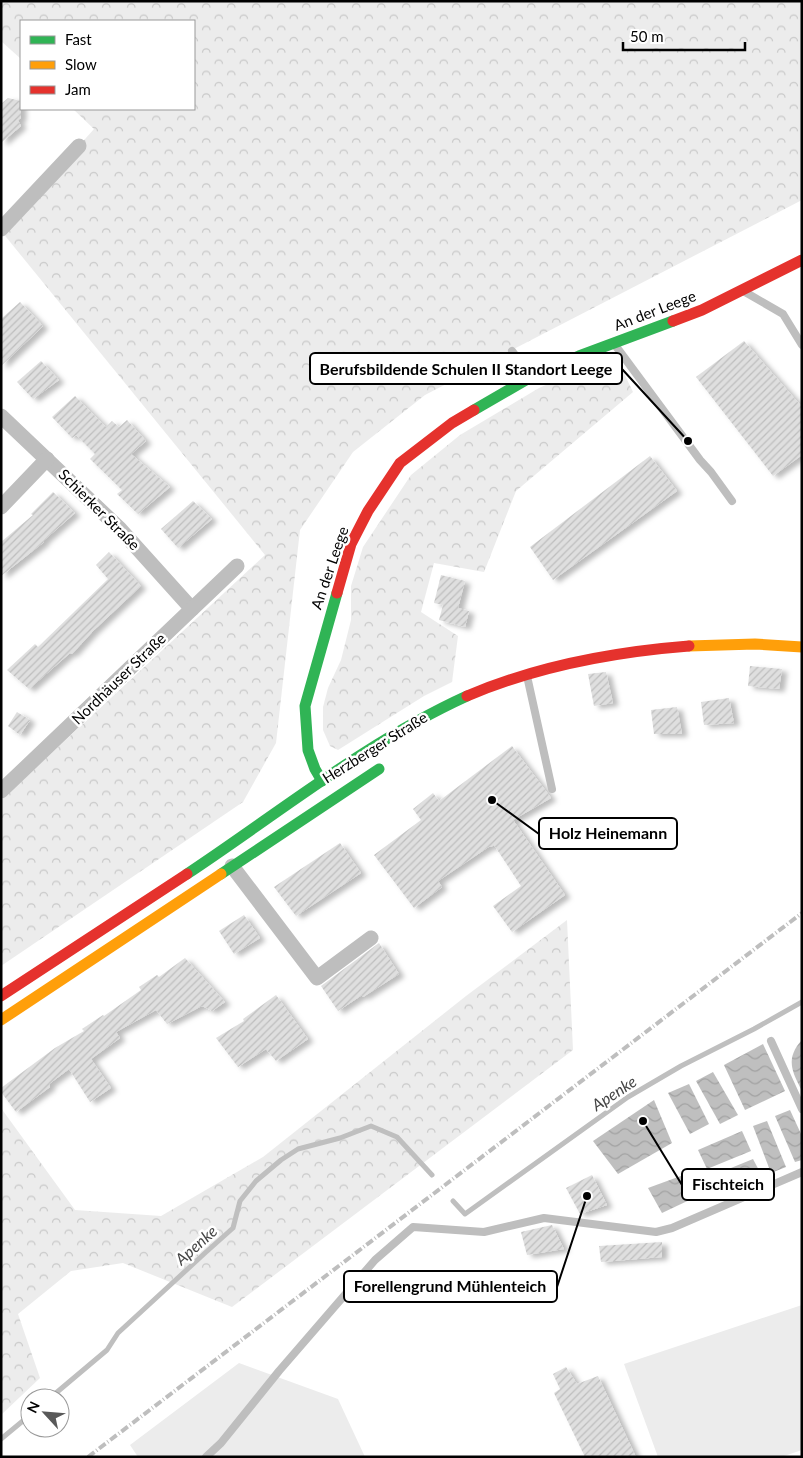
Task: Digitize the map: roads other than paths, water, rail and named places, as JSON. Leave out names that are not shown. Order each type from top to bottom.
[{"type":"street","points":[[1,229],[79,146]]},
{"type":"street","name":"An der Leege","points":[[322,780],[315,769],[308,750],[306,732],[306,706],[315,667],[351,544],[368,511],[400,463],[452,423],[532,377],[579,356],[702,310],[802,260]]},
{"type":"street","name":"Schierker Straße","points":[[1,416],[120,529],[192,609]]},
{"type":"street","points":[[1,507],[47,459]]},
{"type":"street","name":"Nordhäuser Straße","points":[[1,791],[237,566]]},
{"type":"street","name":"Herzberger Straße","points":[[1,996],[225,848],[322,780],[405,727],[471,693],[526,674],[592,657],[640,650],[757,643],[802,648]]},
{"type":"street","name":"Herzberger Straße","points":[[1,1020],[380,769]]},
{"type":"street","points":[[232,866],[317,978],[371,938]]},
{"type":"lane","points":[[741,289],[783,314],[802,345]]},
{"type":"lane","points":[[614,343],[732,501]]},
{"type":"lane","points":[[512,351],[532,377]]},
{"type":"lane","points":[[526,674],[552,789]]},
{"type":"lane","points":[[771,1041],[802,1109]]},
{"type":"lane","points":[[206,1457],[222,1443],[279,1371],[375,1260],[413,1227],[484,1232],[544,1218],[656,1232],[672,1228],[802,1172]]},
{"type":"water","points":[[802,1040],[802,1091],[795,1078],[792,1059],[793,1053]]},
{"type":"water","points":[[763,1044],[785,1091],[745,1110],[724,1065]]},
{"type":"water","points":[[713,1072],[738,1115],[720,1124],[696,1081]]},
{"type":"water","points":[[689,1084],[709,1124],[690,1134],[668,1093]]},
{"type":"water","points":[[654,1100],[672,1143],[618,1174],[593,1141]]},
{"type":"water","points":[[790,1110],[802,1136],[802,1160],[795,1162],[775,1116]]},
{"type":"water","points":[[767,1121],[786,1167],[771,1173],[753,1126]]},
{"type":"water","points":[[742,1131],[751,1151],[707,1169],[698,1150]]},
{"type":"water","points":[[753,1159],[762,1176],[716,1193],[709,1177]]},
{"type":"water","points":[[689,1173],[700,1195],[662,1213],[648,1188]]},
{"type":"waterway","name":"Apenke","points":[[453,1201],[465,1214],[628,1097],[681,1066],[802,1002]]},
{"type":"waterway","name":"Apenke","points":[[62,1388],[107,1350],[118,1333],[233,1228],[240,1201],[256,1181],[281,1160],[298,1149],[340,1138],[371,1126],[397,1137],[432,1175]]},
{"type":"waterway","name":"Apenke","points":[[1,1439],[20,1423]]},
{"type":"railway","points":[[88,1457],[802,913]]},
{"type":"place","name":"Berufsbildende Schulen II Standort Leege","points":[[688,441]]},
{"type":"place","name":"Holz Heinemann","points":[[492,800]]},
{"type":"place","name":"Fischteich","points":[[643,1121]]},
{"type":"place","name":"Forellengrund Mühlenteich","points":[[587,1196]]}]
